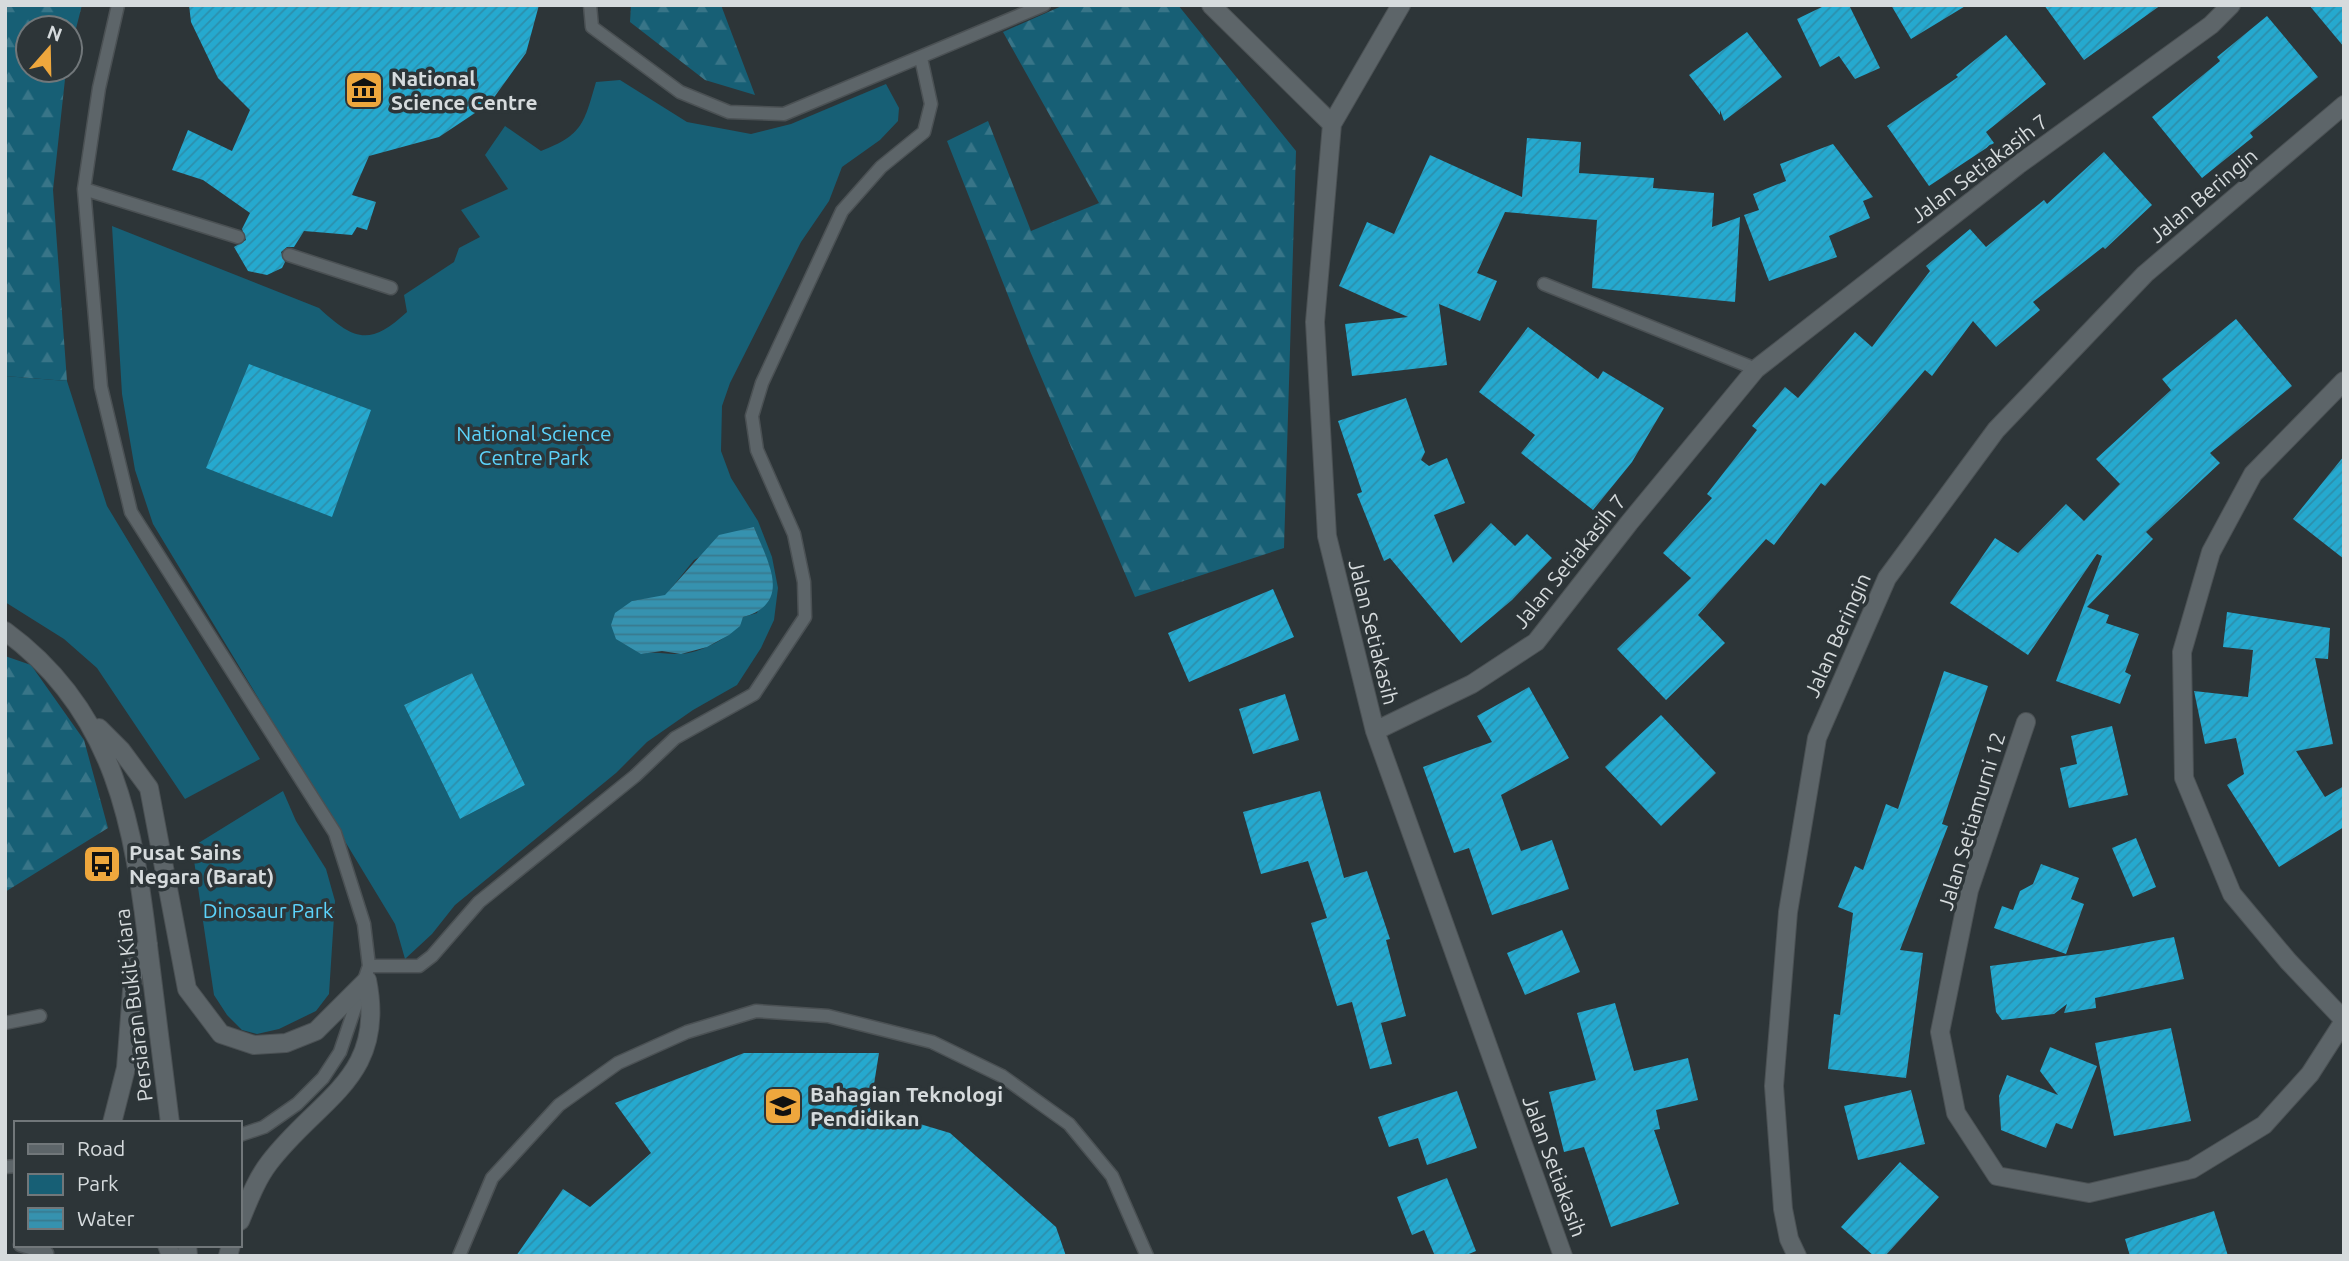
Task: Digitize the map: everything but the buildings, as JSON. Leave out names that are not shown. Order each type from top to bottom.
[{"type":"street","points":[[1211,5],[1332,124]]},
{"type":"street","name":"Jalan Setiakasih","points":[[1401,5],[1332,124],[1315,322],[1327,536],[1375,731],[1563,1256]]},
{"type":"street","name":"Jalan Setiakasih 7","points":[[1375,731],[1472,684],[1536,642],[1629,523],[1756,369],[2018,165],[2211,25],[2231,5]]},
{"type":"street","name":"Jalan Beringin","points":[[1797,1256],[1789,1247],[1779,1178],[1774,1086],[1788,912],[1818,738],[1886,578],[1996,430],[2145,274],[2344,105]]},
{"type":"street","points":[[2344,381],[2253,474],[2211,552],[2182,652],[2184,778],[2232,894],[2288,961],[2344,1021]]},
{"type":"street","name":"Persiaran Bukit Kiara","points":[[5,631],[33,652],[87,716],[121,794],[142,891],[170,1121]]},
{"type":"street","points":[[87,716],[121,750],[149,788],[187,989],[221,1034],[254,1045],[286,1043],[316,1031],[368,973]]},
{"type":"street","name":"Jalan Setiamurni 12","points":[[2026,722],[1969,890],[1940,1032],[1956,1113],[1997,1176],[2089,1193],[2192,1169],[2264,1125],[2310,1074],[2344,1021]]},
{"type":"street","points":[[113,1121],[126,1068],[134,965],[148,944]]},
{"type":"street","points":[[242,1217],[269,1164],[348,1082],[358,1064],[369,1032],[371,1002],[368,973]]},
{"type":"lane","points":[[118,5],[101,76],[84,188],[101,387],[131,512],[335,833],[365,924],[368,973],[340,1052],[323,1078],[297,1104],[264,1127],[242,1134]]},
{"type":"lane","points":[[590,5],[592,27],[680,92],[729,112],[784,114],[1044,5]]},
{"type":"lane","points":[[368,973],[419,966],[479,902],[635,776],[675,738],[754,694],[804,617],[804,582],[794,534],[757,450],[752,416],[762,383],[842,211],[881,167],[924,132],[931,104],[921,58]]},
{"type":"lane","points":[[84,188],[238,237]]},
{"type":"lane","points":[[289,255],[391,288]]},
{"type":"lane","points":[[1544,284],[1756,369]]},
{"type":"lane","points":[[459,1256],[492,1178],[559,1105],[618,1063],[687,1032],[756,1011],[828,1016],[932,1042],[1002,1076],[1069,1124],[1112,1176],[1147,1256]]},
{"type":"lane","points":[[5,1023],[40,1016]]},
{"type":"lane","points":[[28,1247],[48,1251]]},
{"type":"green space","points":[[5,5],[82,5],[80,14],[14,14],[14,84],[64,84],[53,190],[67,381],[5,376]]},
{"type":"green space","points":[[631,5],[721,5],[755,95],[705,80],[630,22]]},
{"type":"green space","points":[[1064,5],[1178,5],[1296,151],[1284,548],[1135,597],[1030,351],[947,141],[988,121],[1031,231],[1099,203],[1003,32]]},
{"type":"green space","name":"National Science Centre Park","points":[[620,80],[687,122],[751,134],[791,124],[886,84],[899,108],[898,121],[880,140],[842,167],[829,201],[801,242],[730,383],[722,406],[721,451],[731,478],[758,521],[772,557],[778,588],[774,620],[761,648],[737,685],[693,710],[647,742],[616,773],[455,905],[432,934],[405,959],[395,924],[153,524],[135,470],[122,394],[112,226],[319,308],[352,333],[372,335],[382,331],[407,312],[404,295],[454,262],[459,248],[480,237],[461,210],[508,189],[485,155],[505,126],[541,151],[555,145],[580,126],[596,82]],"holes":[[[754,527],[770,568],[757,613],[743,617],[725,637],[696,651],[641,654],[632,601],[665,596],[694,560]],[[472,673],[525,785],[460,819],[404,705]]]},
{"type":"green space","points":[[5,376],[67,381],[107,506],[260,759],[185,799],[97,668],[64,639],[5,602]]},
{"type":"green space","points":[[5,656],[31,665],[84,740],[108,828],[5,892]]},
{"type":"green space","name":"Dinosaur Park","points":[[283,791],[296,821],[326,869],[335,901],[329,994],[316,1011],[279,1029],[257,1034],[242,1030],[227,1015],[214,995],[192,847]]},
{"type":"water","points":[[754,527],[770,567],[772,580],[768,602],[759,611],[743,617],[740,626],[729,635],[707,647],[681,654],[662,651],[641,654],[616,639],[611,625],[615,613],[632,601],[665,595],[719,535]]},
{"type":"place","name":"National Science Centre","points":[[364,90]]},
{"type":"place","name":"Pusat Sains Negara (Barat)","points":[[102,864]]},
{"type":"place","name":"Bahagian Teknologi Pendidikan","points":[[783,1106]]}]
